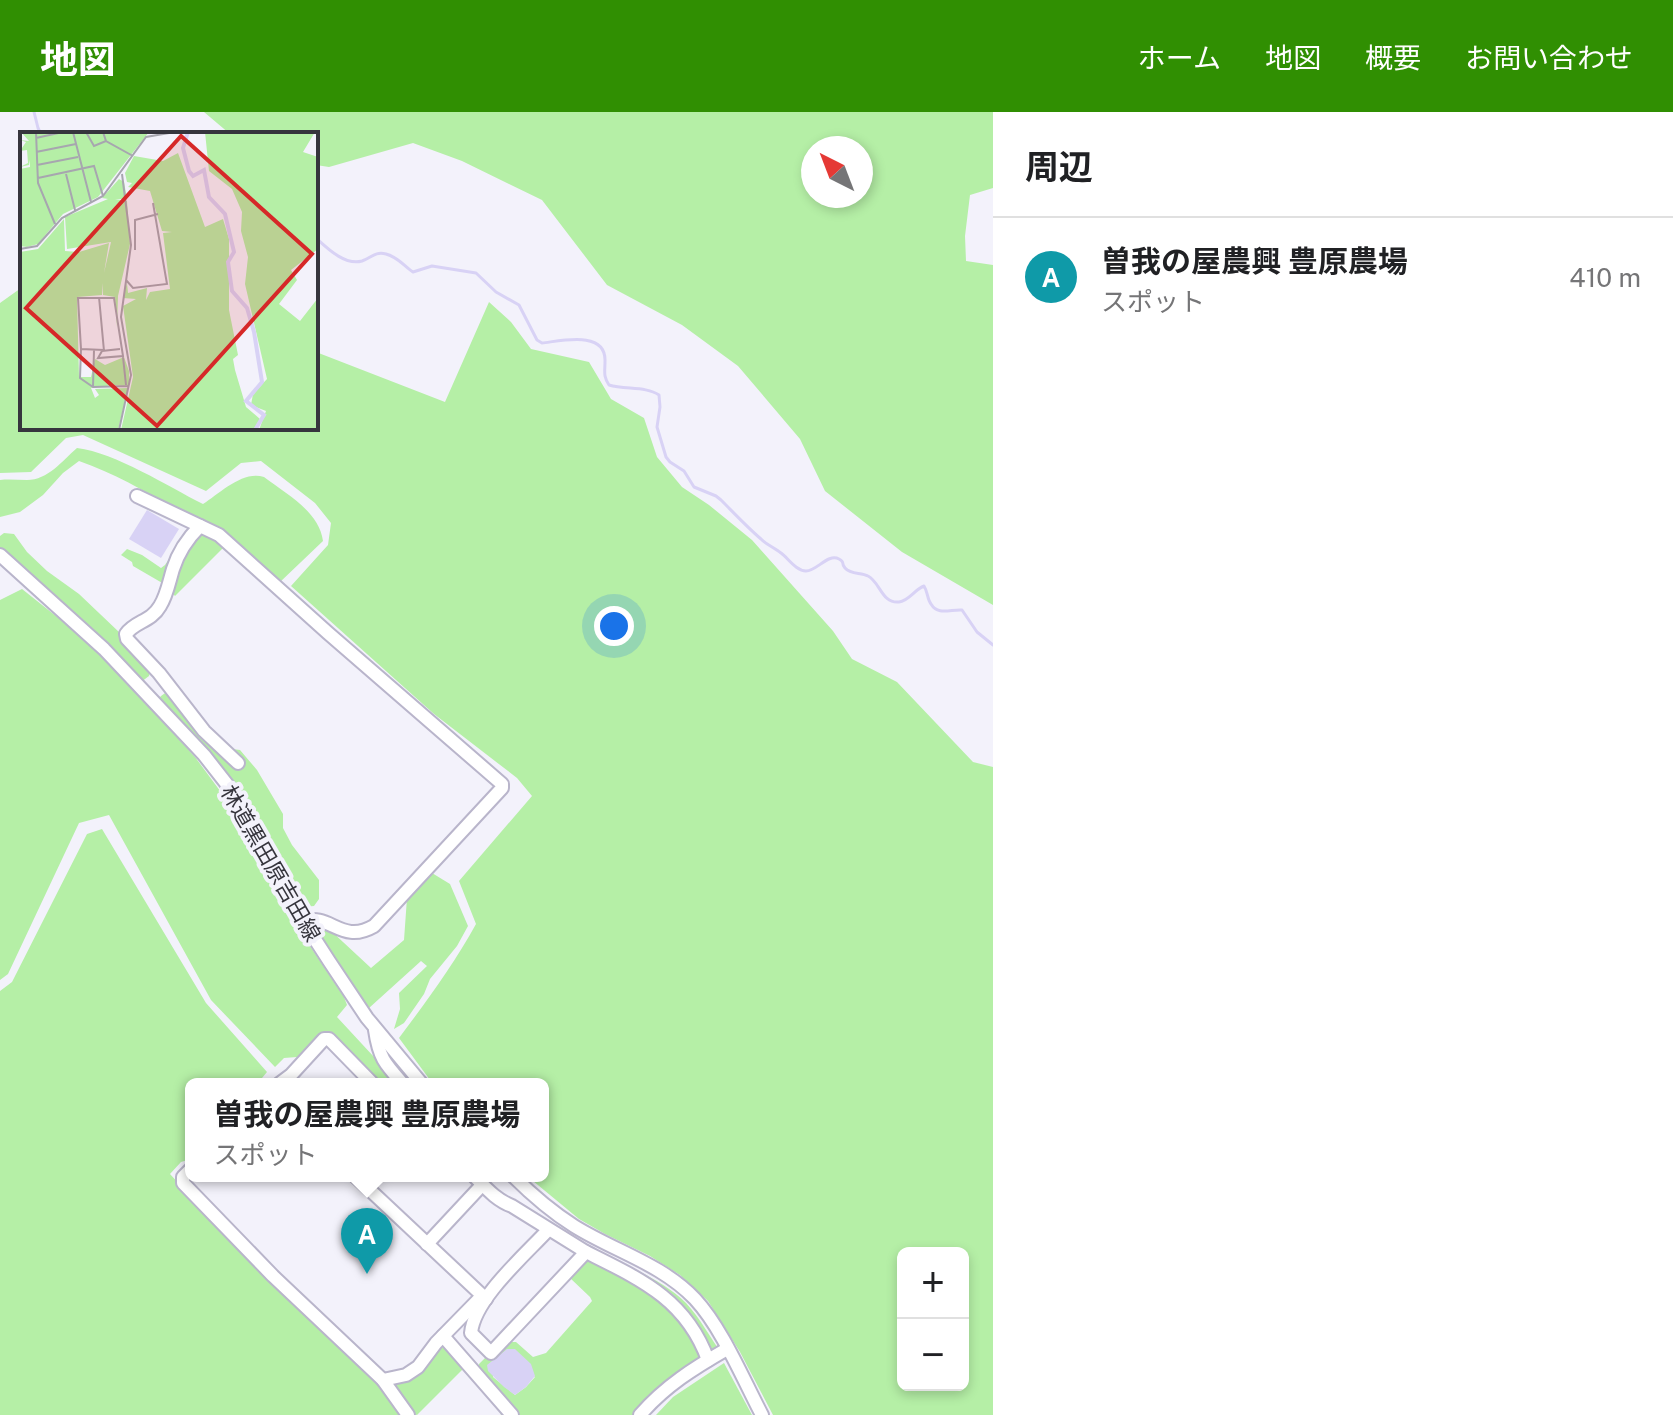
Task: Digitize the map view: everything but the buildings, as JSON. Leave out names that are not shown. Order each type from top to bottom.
[{"type":"street","points":[[137,496],[219,535],[502,784],[502,788],[374,926],[358,933],[347,932],[319,920],[303,922]]},
{"type":"street","points":[[200,526],[191,534],[180,553],[158,610],[126,634],[204,731],[238,763]]},
{"type":"street","name":"林道黒田原吉田線","points":[[0,555],[104,649],[204,755],[233,792],[303,922],[374,1027],[417,1078]]},
{"type":"street","points":[[147,694],[163,679]]},
{"type":"street","points":[[374,1027],[378,1050],[398,1078]]},
{"type":"street","points":[[287,1078],[324,1039],[329,1039],[367,1078]]},
{"type":"street","points":[[185,1175],[183,1183],[273,1276],[383,1380],[408,1415]]},
{"type":"street","points":[[361,1182],[484,1297]]},
{"type":"street","points":[[427,1244],[476,1182]]},
{"type":"street","points":[[480,1182],[504,1203],[666,1298],[691,1325],[708,1360]]},
{"type":"street","points":[[519,1182],[575,1226],[671,1278],[694,1299],[714,1324],[762,1415]]},
{"type":"street","points":[[383,1380],[406,1375],[418,1367],[443,1336],[548,1230]]},
{"type":"street","points":[[484,1297],[471,1333],[491,1353],[586,1252]]},
{"type":"street","points":[[443,1336],[512,1415]]},
{"type":"street","points":[[468,1363],[484,1346]]},
{"type":"street","points":[[640,1415],[658,1394],[679,1378],[727,1349]]},
{"type":"green space","points":[[204,112],[993,112],[993,188],[970,195],[965,236],[966,261],[993,265],[993,605],[902,552],[825,491],[800,439],[738,366],[682,325],[607,285],[542,200],[462,161],[413,143],[329,167],[318,165],[318,132],[228,132]]},
{"type":"green space","points":[[20,289],[20,430],[318,430],[318,353],[445,402],[489,302],[511,322],[531,349],[589,362],[611,399],[644,418],[657,457],[682,487],[752,540],[833,631],[852,659],[897,682],[973,762],[993,767],[993,1415],[773,1415],[740,1352],[708,1301],[680,1275],[579,1219],[534,1182],[549,1182],[549,1078],[429,1078],[399,1038],[476,924],[459,881],[532,796],[517,778],[434,714],[291,586],[328,545],[331,523],[315,503],[261,461],[241,463],[206,491],[83,435],[66,438],[31,472],[0,473],[0,303]]},
{"type":"green space","points":[[77,448],[125,463],[203,504],[240,480],[264,477],[308,512],[323,541],[279,583],[158,499],[79,461],[20,512],[0,517],[0,480],[42,477]]},
{"type":"green space","points":[[191,527],[223,548],[175,596],[164,584],[133,566],[121,555],[127,549],[161,568]]},
{"type":"green space","points":[[4,533],[14,534],[47,571],[79,594],[120,633],[150,671],[149,676],[141,682],[67,607],[0,549],[0,536]]},
{"type":"green space","points":[[22,589],[76,632],[127,682],[195,757],[229,803],[262,858],[294,922],[344,997],[347,1005],[337,1017],[393,1078],[373,1078],[326,1032],[297,1057],[284,1058],[275,1067],[211,1000],[109,815],[79,823],[8,974],[0,980],[0,600]]},
{"type":"green space","points":[[168,691],[224,754],[232,749],[240,750],[257,770],[283,814],[283,828],[292,845],[319,880],[319,899],[314,906],[299,905],[236,793],[157,701]]},
{"type":"green space","points":[[102,829],[206,1003],[267,1072],[262,1078],[185,1078],[185,1161],[170,1174],[248,1259],[383,1390],[402,1415],[0,1415],[0,991],[12,982],[87,834]]},
{"type":"green space","points":[[432,873],[450,884],[468,926],[457,946],[430,979],[424,994],[404,1023],[394,1029],[400,1009],[399,993],[427,966],[421,961],[369,1008],[316,929],[329,929],[371,968],[404,940],[407,898]]},
{"type":"green space","points":[[594,1248],[677,1295],[696,1315],[723,1355],[692,1374],[645,1415],[501,1415],[500,1395],[479,1364],[508,1342],[516,1342],[533,1357],[546,1353],[592,1301],[569,1277]],"holes":[[[500,1357],[535,1377],[515,1395],[493,1377],[493,1360]]]},
{"type":"green space","points":[[448,1347],[465,1367],[417,1415],[409,1411],[394,1387],[440,1348]]},
{"type":"green space","points":[[724,1363],[752,1415],[656,1415],[673,1397]]},
{"type":"shaded area","points":[[147,510],[179,529],[161,558],[129,539]]},
{"type":"shaded area","points":[[507,1349],[515,1349],[531,1364],[535,1376],[515,1395],[488,1371],[487,1365]]},
{"type":"waterway","points":[[34,112],[40,132]]},
{"type":"waterway","points":[[318,240],[349,261],[362,261],[382,253],[394,257],[413,272],[432,266],[476,273],[496,292],[519,305],[537,340],[542,343],[581,340],[598,345],[603,351],[609,385],[648,390],[659,395],[657,427],[670,462],[684,471],[694,487],[716,496],[763,541],[796,567],[806,571],[831,558],[839,559],[847,570],[872,579],[893,602],[906,600],[924,586],[934,608],[941,611],[962,610],[977,632],[993,645]]},
{"type":"place","name":"曽我の屋農興 豊原農場","points":[[367,1274]]}]
